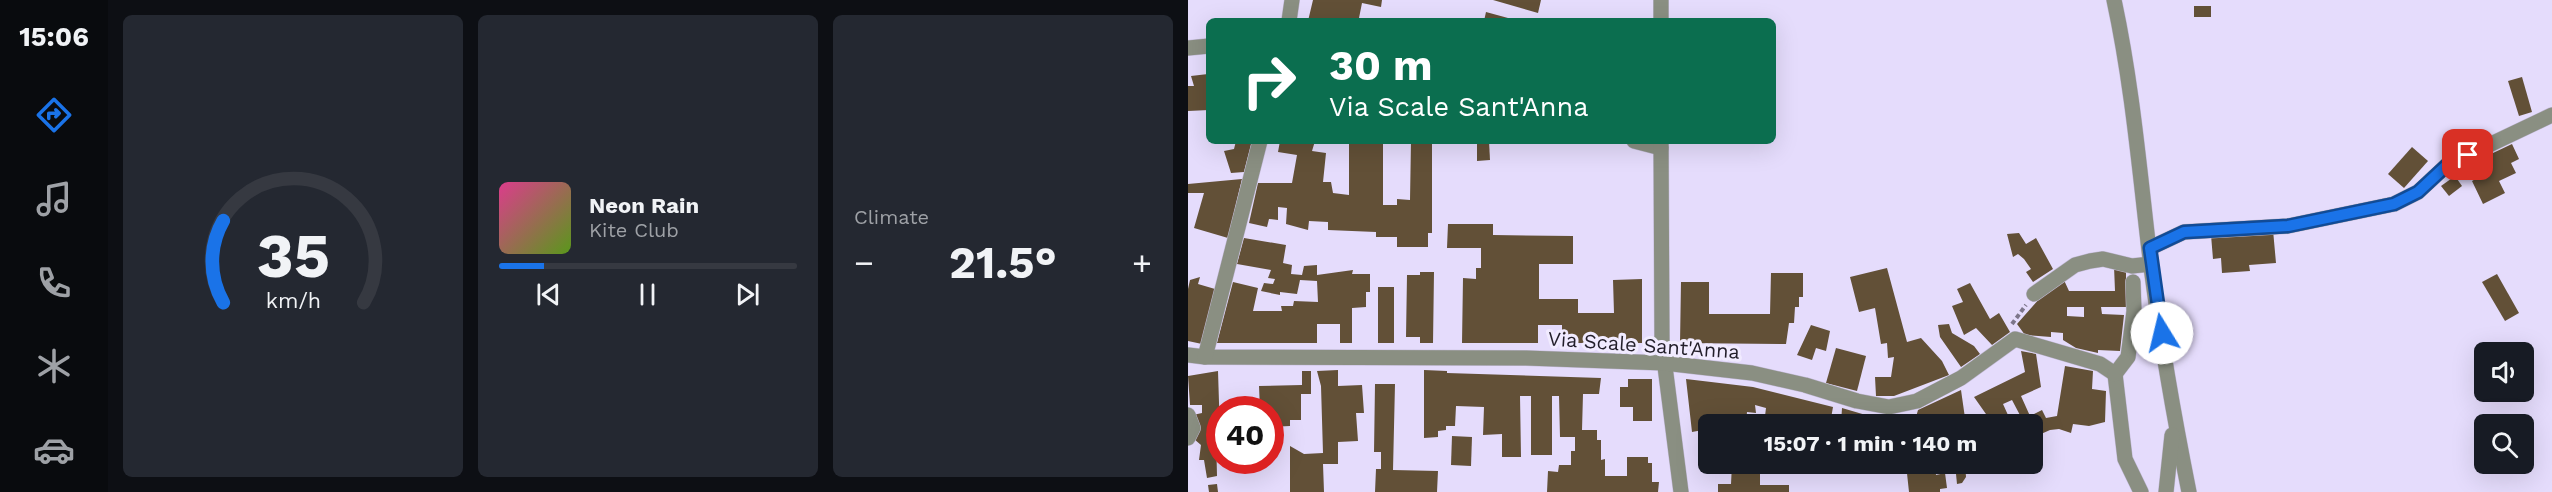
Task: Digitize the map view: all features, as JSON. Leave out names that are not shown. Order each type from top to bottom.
[{"type":"street","points":[[1289,18],[1292,0]]},
{"type":"street","points":[[1661,0],[1661,18]]},
{"type":"street","points":[[2114,0],[2133,110],[2151,264],[2174,417],[2188,492]]},
{"type":"street","points":[[1188,48],[1206,46]]},
{"type":"street","points":[[2150,248],[2184,232],[2288,226],[2394,204],[2418,192],[2447,165],[2552,115]]},
{"type":"street","points":[[1205,357],[1259,144]]},
{"type":"street","points":[[1661,145],[1664,363],[1681,492]]},
{"type":"street","points":[[2034,294],[2075,265],[2090,261],[2103,259],[2133,266],[2151,264]]},
{"type":"street","points":[[2133,282],[2134,311],[2128,357],[2115,374],[2125,459],[2141,492]]},
{"type":"street","points":[[2015,339],[2100,364],[2115,374]]},
{"type":"street","name":"Via Scale Sant'Anna","points":[[1188,355],[1205,357],[1526,358],[1664,363],[1752,373],[1804,385],[1857,401],[1889,407],[1917,401],[1961,378],[2015,339]]},
{"type":"street","points":[[1188,415],[1193,428],[1188,438]]},
{"type":"street","points":[[2166,492],[2174,417]]},
{"type":"path","points":[[2015,339],[2012,324],[2034,294]]},
{"type":"building","points":[[1313,0],[1382,0],[1381,7],[1362,3],[1359,18],[1309,18]]},
{"type":"building","points":[[1493,0],[1541,0],[1538,13]]},
{"type":"building","points":[[2194,6],[2211,6],[2211,17],[2194,17]]},
{"type":"building","points":[[1486,12],[1508,18],[1485,18]]},
{"type":"building","points":[[1206,74],[1206,110],[1188,111],[1188,86],[1194,86],[1191,76]]},
{"type":"building","points":[[2522,77],[2532,112],[2519,116],[2508,81]]},
{"type":"building","points":[[1235,144],[1251,144],[1244,172],[1231,173],[1224,151],[1234,149]]},
{"type":"building","points":[[1279,144],[1314,144],[1312,151],[1326,153],[1323,182],[1331,182],[1333,193],[1349,195],[1349,144],[1383,144],[1383,205],[1397,205],[1397,199],[1410,200],[1411,144],[1432,144],[1432,233],[1428,233],[1428,247],[1397,247],[1397,237],[1376,237],[1376,232],[1328,230],[1328,222],[1309,221],[1308,230],[1286,224],[1287,208],[1278,207],[1278,220],[1269,219],[1267,227],[1249,223],[1258,183],[1292,183],[1297,155],[1278,152]]},
{"type":"building","points":[[1477,144],[1489,144],[1490,160],[1477,161]]},
{"type":"building","points":[[2512,144],[2519,159],[2511,163],[2516,173],[2499,181],[2505,193],[2483,204],[2472,181],[2481,176],[2474,162]]},
{"type":"building","points":[[2412,147],[2428,161],[2404,188],[2388,174]]},
{"type":"building","points":[[2455,176],[2462,186],[2449,196],[2441,186]]},
{"type":"building","points":[[1242,179],[1228,238],[1194,228],[1204,193],[1188,193],[1188,184]]},
{"type":"building","points":[[1448,224],[1493,224],[1493,235],[1573,236],[1573,264],[1539,264],[1539,299],[1578,299],[1578,313],[1614,313],[1613,280],[1642,279],[1642,343],[1562,343],[1562,325],[1538,325],[1538,343],[1462,343],[1463,278],[1476,279],[1476,268],[1481,268],[1481,248],[1447,248]]},
{"type":"building","points":[[2273,230],[2276,263],[2249,265],[2250,271],[2222,273],[2221,258],[2213,259],[2211,235]]},
{"type":"building","points":[[2019,233],[2026,244],[2036,238],[2053,269],[2033,282],[2026,272],[2031,269],[2024,259],[2018,254],[2013,257],[2007,234]]},
{"type":"building","points":[[1244,238],[1286,245],[1283,263],[1292,265],[1291,274],[1302,275],[1304,266],[1317,265],[1317,275],[1353,270],[1352,274],[1370,274],[1370,292],[1366,292],[1366,307],[1352,308],[1352,343],[1340,343],[1340,324],[1317,324],[1317,343],[1217,343],[1233,282],[1258,288],[1253,311],[1282,311],[1281,306],[1293,306],[1294,301],[1318,302],[1317,281],[1300,280],[1297,294],[1280,292],[1280,295],[1261,291],[1264,283],[1273,284],[1275,279],[1268,278],[1271,270],[1237,264]]},
{"type":"building","points":[[2114,266],[2126,269],[2126,307],[2101,307],[2102,314],[2124,315],[2120,351],[2098,350],[2098,353],[2076,348],[2063,340],[2063,333],[2051,332],[2051,337],[2025,335],[2017,324],[2048,289],[2063,278],[2069,291],[2115,291]],"holes":[[[2067,307],[2084,307],[2084,317],[2067,316]]]},
{"type":"building","points":[[1887,268],[1907,342],[1921,338],[1942,361],[1949,375],[1894,396],[1876,396],[1875,377],[1891,377],[1894,357],[1888,358],[1887,343],[1881,344],[1875,308],[1859,312],[1850,277]]},
{"type":"building","points":[[1420,272],[1434,272],[1433,343],[1420,343],[1420,337],[1406,337],[1407,275],[1420,275]]},
{"type":"building","points":[[1771,273],[1803,273],[1803,297],[1799,297],[1799,307],[1795,307],[1794,323],[1789,323],[1786,344],[1680,343],[1681,282],[1709,282],[1709,314],[1770,314]]},
{"type":"building","points":[[2497,274],[2519,313],[2505,321],[2482,282]]},
{"type":"building","points":[[1200,277],[1198,284],[1215,289],[1202,344],[1188,341],[1188,289],[1190,280]]},
{"type":"building","points":[[1970,283],[1990,319],[1999,313],[2010,332],[1992,345],[1976,328],[1964,335],[1952,306],[1963,302],[1957,289]]},
{"type":"building","points":[[1378,287],[1394,287],[1394,343],[1378,343]]},
{"type":"building","points":[[1949,324],[1952,333],[1974,346],[1980,354],[1961,367],[1940,337],[1938,325]]},
{"type":"building","points":[[1811,325],[1830,331],[1826,351],[1816,348],[1812,360],[1797,355]]},
{"type":"building","points":[[1836,348],[1866,356],[1857,391],[1826,383]]},
{"type":"building","points":[[2021,351],[2036,354],[2041,387],[2021,396],[2029,414],[2019,414],[2012,400],[2003,404],[2008,414],[1986,414],[1974,397],[2025,372]]},
{"type":"building","points":[[2065,366],[2093,371],[2092,389],[2106,391],[2105,422],[2089,426],[2073,424],[2071,433],[2059,429],[2043,433],[2043,414],[2034,414],[2042,410],[2046,418],[2057,416]]},
{"type":"building","points":[[1338,370],[1338,386],[1362,385],[1364,413],[1356,413],[1358,441],[1338,442],[1338,464],[1323,464],[1324,492],[1290,492],[1290,446],[1304,454],[1323,453],[1321,386],[1317,371]]},
{"type":"building","points":[[1424,370],[1447,371],[1447,373],[1601,378],[1599,394],[1583,394],[1582,430],[1597,430],[1597,440],[1601,440],[1601,460],[1605,459],[1605,476],[1627,476],[1627,457],[1648,457],[1648,463],[1652,463],[1652,482],[1659,482],[1658,492],[1547,492],[1548,471],[1558,472],[1559,465],[1571,465],[1571,451],[1575,451],[1575,437],[1560,437],[1559,396],[1552,396],[1552,455],[1531,455],[1531,396],[1520,396],[1521,457],[1502,457],[1502,434],[1483,435],[1484,407],[1456,406],[1455,426],[1446,426],[1446,430],[1438,431],[1438,437],[1424,438]]},
{"type":"building","points":[[1218,371],[1219,396],[1206,396],[1206,472],[1204,460],[1199,460],[1201,445],[1194,439],[1200,430],[1193,415],[1202,413],[1202,405],[1190,405],[1188,376]]},
{"type":"building","points":[[1302,371],[1311,371],[1311,394],[1301,394],[1301,420],[1290,420],[1290,426],[1284,426],[1284,396],[1259,396],[1259,386],[1302,385]]},
{"type":"building","points":[[1628,379],[1652,379],[1652,421],[1633,421],[1633,407],[1620,407],[1620,387],[1628,387]]},
{"type":"building","points":[[1686,379],[1753,387],[1833,407],[1832,414],[1765,414],[1766,408],[1755,405],[1756,413],[1698,414],[1698,431],[1692,432]]},
{"type":"building","points":[[1375,384],[1395,384],[1393,470],[1438,471],[1437,492],[1375,492],[1376,469],[1381,469],[1381,452],[1374,452]]},
{"type":"building","points":[[1961,390],[1964,414],[1917,414],[1918,410]]},
{"type":"building","points":[[1842,408],[1862,414],[1842,414]]},
{"type":"building","points":[[1452,436],[1472,437],[1471,466],[1451,465]]},
{"type":"building","points":[[1206,474],[1217,474],[1217,476],[1207,478]]},
{"type":"building","points":[[1732,474],[1760,474],[1760,485],[1789,485],[1789,492],[1718,492],[1718,484],[1731,484]]},
{"type":"building","points":[[1907,474],[1945,474],[1947,488],[1940,489],[1940,492],[1909,492]]},
{"type":"building","points":[[1956,474],[1966,474],[1962,483],[1957,484]]},
{"type":"building","points":[[1217,484],[1218,492],[1209,492],[1208,485]]},
{"type":"route","points":[[2162,333],[2150,248],[2184,232],[2288,226],[2394,204],[2418,192],[2447,165],[2468,155]]}]
